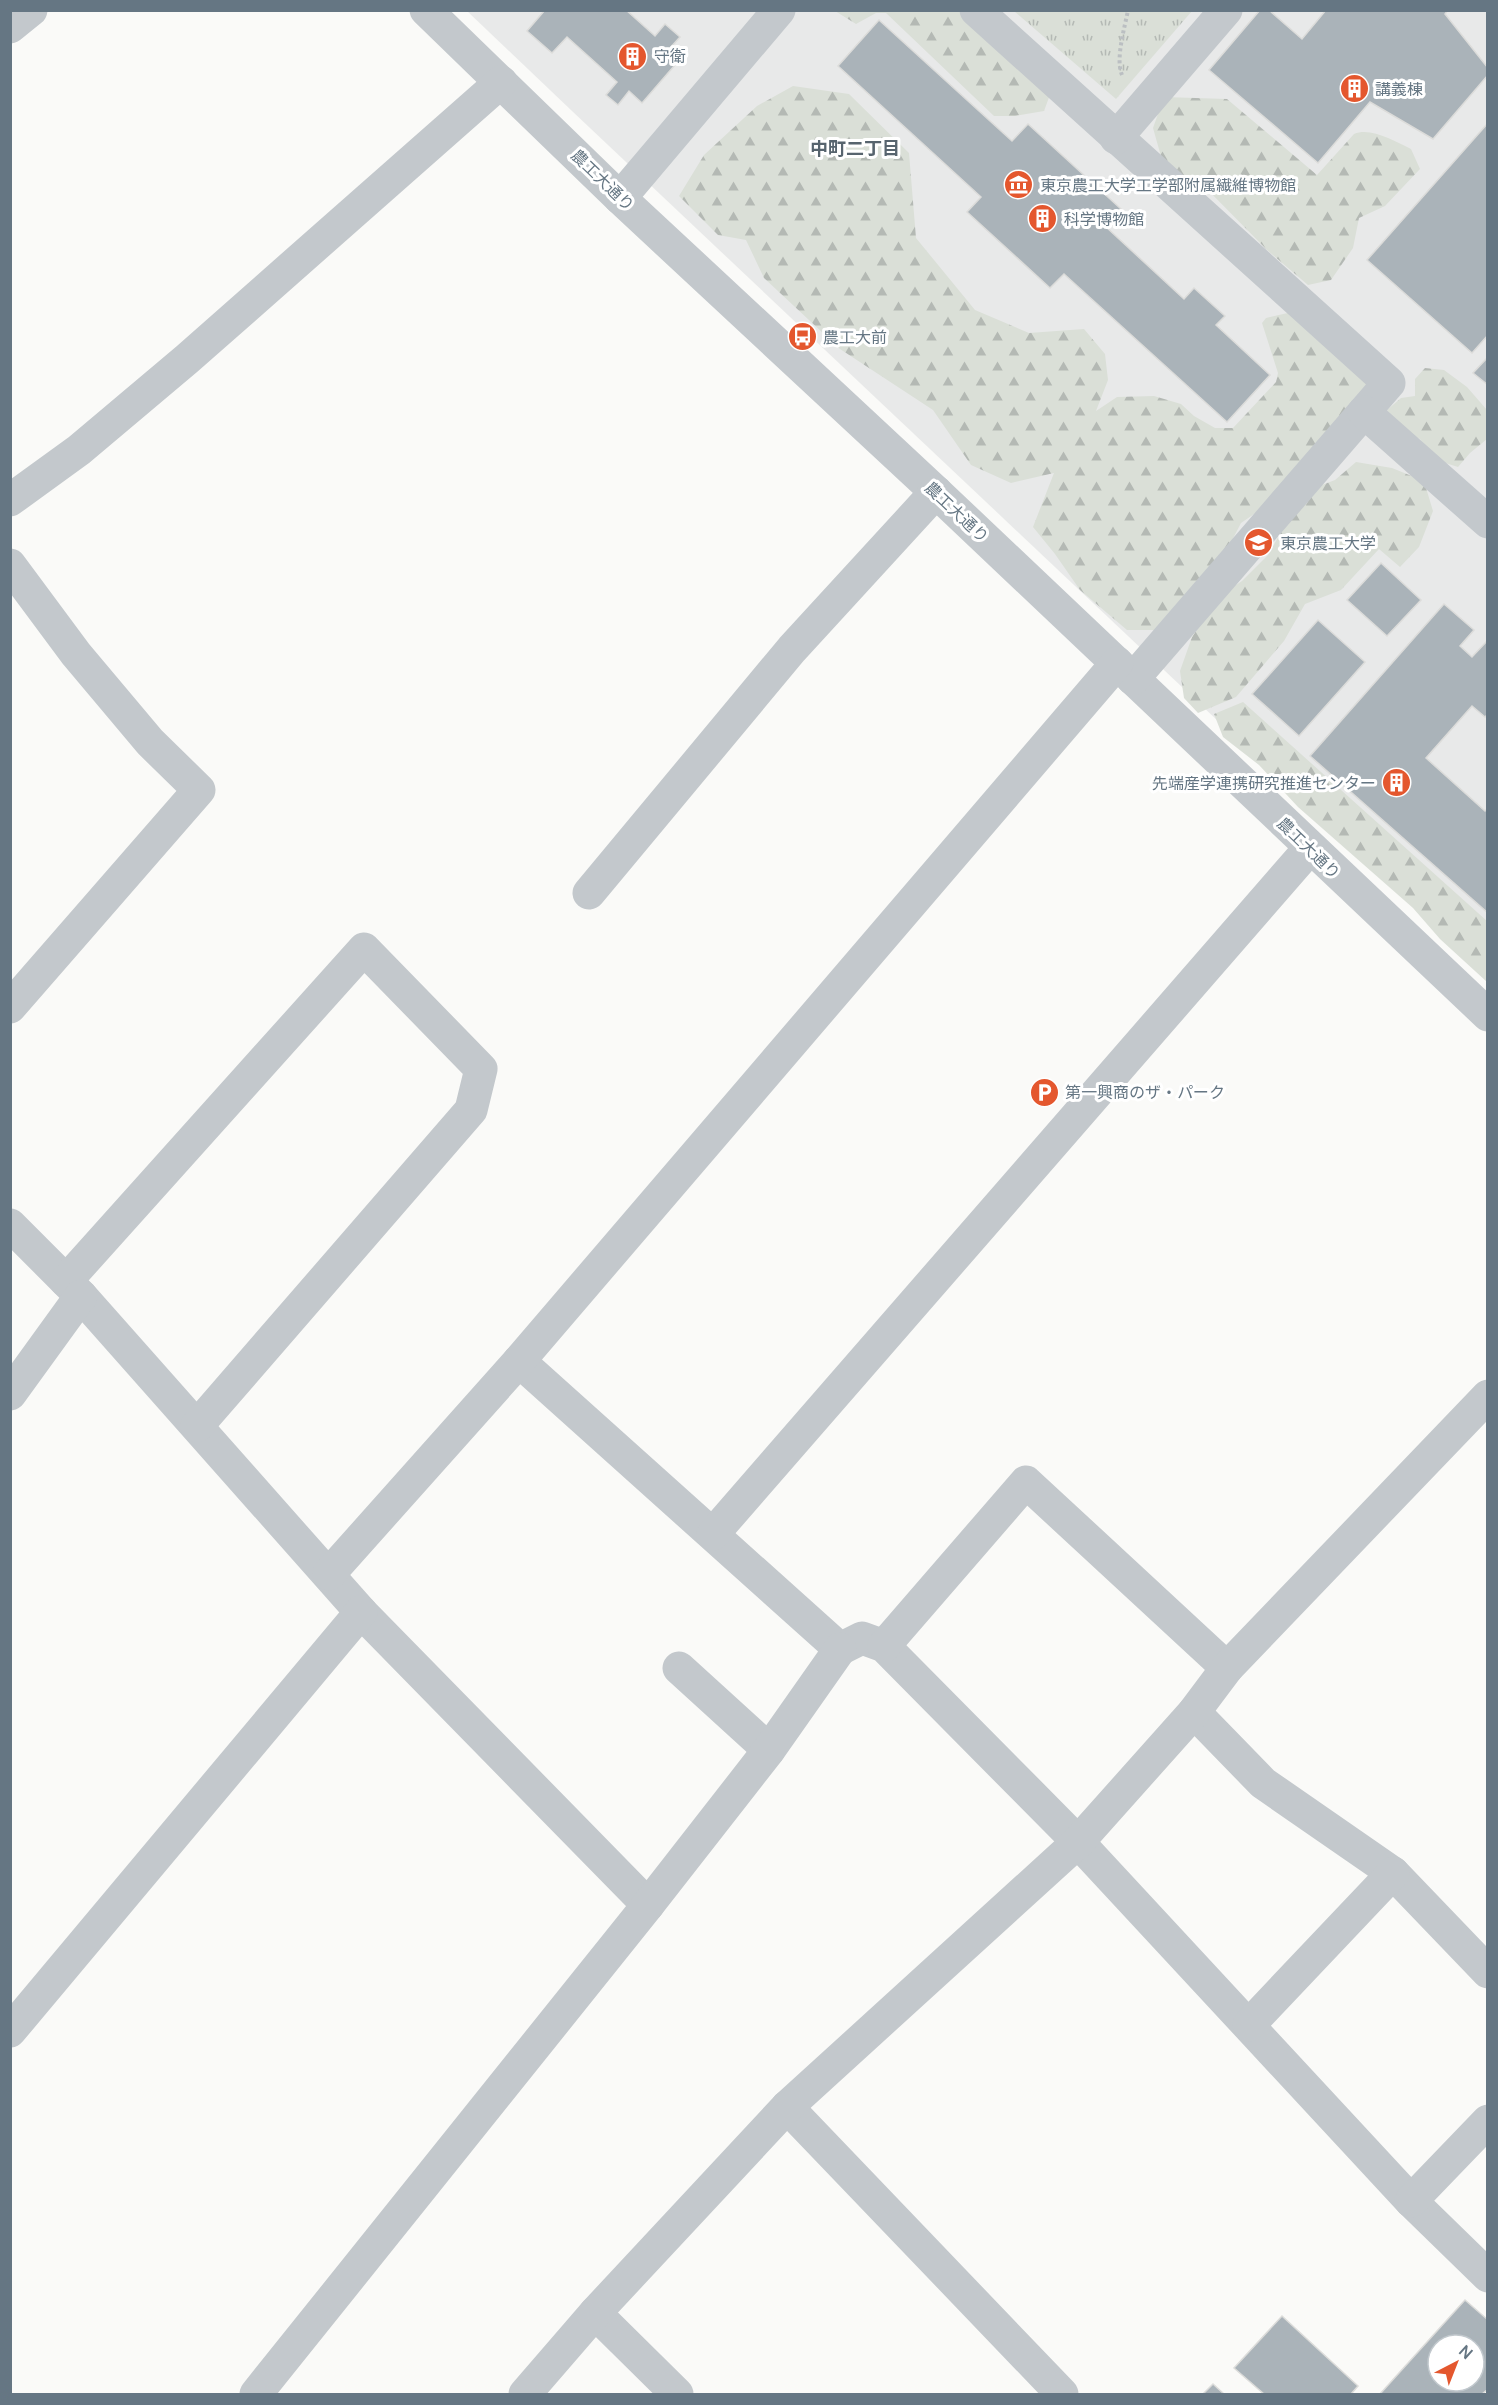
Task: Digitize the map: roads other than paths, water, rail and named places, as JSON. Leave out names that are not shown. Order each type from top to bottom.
[{"type":"street","points":[[10,27],[32,10]]},
{"type":"street","name":"農工大通り","points":[[426,10],[620,198],[936,492],[1488,1015]]},
{"type":"street","points":[[329,1574],[1125,671],[1389,383],[976,10]]},
{"type":"street","points":[[1116,138],[1226,10]]},
{"type":"street","points":[[620,198],[766,15]]},
{"type":"street","points":[[10,500],[80,450],[187,359],[501,82]]},
{"type":"street","points":[[1364,412],[1488,522]]},
{"type":"street","points":[[589,893],[792,649],[936,492]]},
{"type":"street","points":[[10,566],[76,654],[120,707],[150,742],[199,790],[10,1007]]},
{"type":"street","points":[[713,1534],[1310,848]]},
{"type":"street","points":[[10,1394],[73,1289],[364,949],[481,1069],[471,1110],[197,1426]]},
{"type":"street","points":[[10,1226],[73,1289],[361,1612],[648,1905]]},
{"type":"street","points":[[519,1360],[840,1649]]},
{"type":"street","points":[[525,2394],[595,2313],[787,2107],[1078,1842],[1194,1712],[1227,1668],[1488,1396]]},
{"type":"street","points":[[884,1646],[1026,1482],[1227,1668]]},
{"type":"street","points":[[10,2031],[361,1612]]},
{"type":"street","points":[[256,2394],[770,1750],[840,1649],[862,1638],[884,1646],[1078,1842],[1411,2201],[1488,2276]]},
{"type":"street","points":[[679,1668],[770,1750]]},
{"type":"street","points":[[1194,1712],[1263,1783],[1394,1873],[1488,1972]]},
{"type":"street","points":[[1250,2025],[1394,1873]]},
{"type":"street","points":[[787,2107],[1062,2394]]},
{"type":"street","points":[[1411,2201],[1488,2121]]},
{"type":"street","points":[[595,2313],[677,2394]]},
{"type":"place","name":"守衛","points":[[633,56]]},
{"type":"place","name":"講義棟","points":[[1354,89]]},
{"type":"place","name":"東京農工大学工学部附属繊維博物館","points":[[1019,185]]},
{"type":"place","name":"科学博物館","points":[[1043,219]]},
{"type":"place","name":"農工大前","points":[[802,337]]},
{"type":"place","name":"東京農工大学","points":[[1259,543]]},
{"type":"place","name":"先端産学連携研究推進センター","points":[[1397,783]]},
{"type":"place","name":"第一興商のザ・パーク","points":[[1044,1092]]},
{"type":"district","name":"中町二丁目","points":[[855,149]]}]
